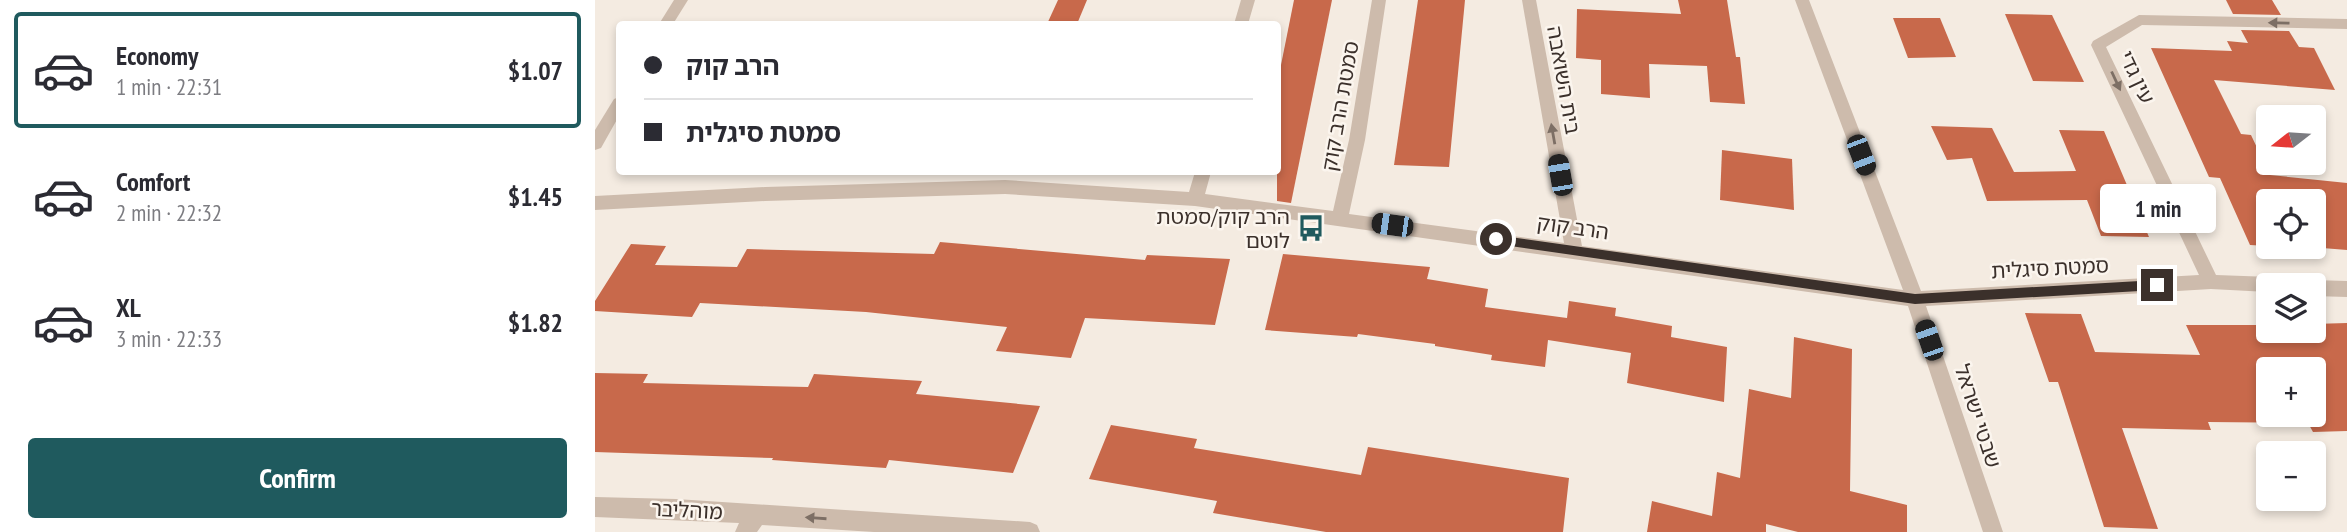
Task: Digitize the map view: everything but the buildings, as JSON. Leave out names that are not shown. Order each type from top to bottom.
[{"type":"street","points":[[668,21],[681,0]]},
{"type":"street","points":[[1242,21],[1248,0]]},
{"type":"street","name":"סמטת הרב קוק","points":[[1341,218],[1357,140],[1379,0]]},
{"type":"street","name":"בית השואבה","points":[[1529,0],[1574,250]]},
{"type":"street","name":"שבטי ישראל","points":[[1802,0],[1915,299],[1993,532]]},
{"type":"street","name":"עין גדי","points":[[2211,282],[2098,45],[2139,20],[2347,24]]},
{"type":"street","points":[[595,144],[616,108]]},
{"type":"street","points":[[1195,199],[1202,175]]},
{"type":"street","name":"הרב קוק","points":[[595,203],[765,194],[1005,187],[1195,199],[1915,299]]},
{"type":"street","name":"סמטת סיגלית","points":[[1915,299],[2211,282],[2256,284]]},
{"type":"street","points":[[2326,288],[2347,289]]},
{"type":"street","name":"מוהליבר","points":[[595,508],[757,514],[1030,532]]},
{"type":"street","points":[[745,532],[757,514]]},
{"type":"place","name":"הרב קוק/סמטת לוטם","points":[[1311,228]]},
{"type":"route","points":[[1496,239],[1915,299],[2157,285]]}]
